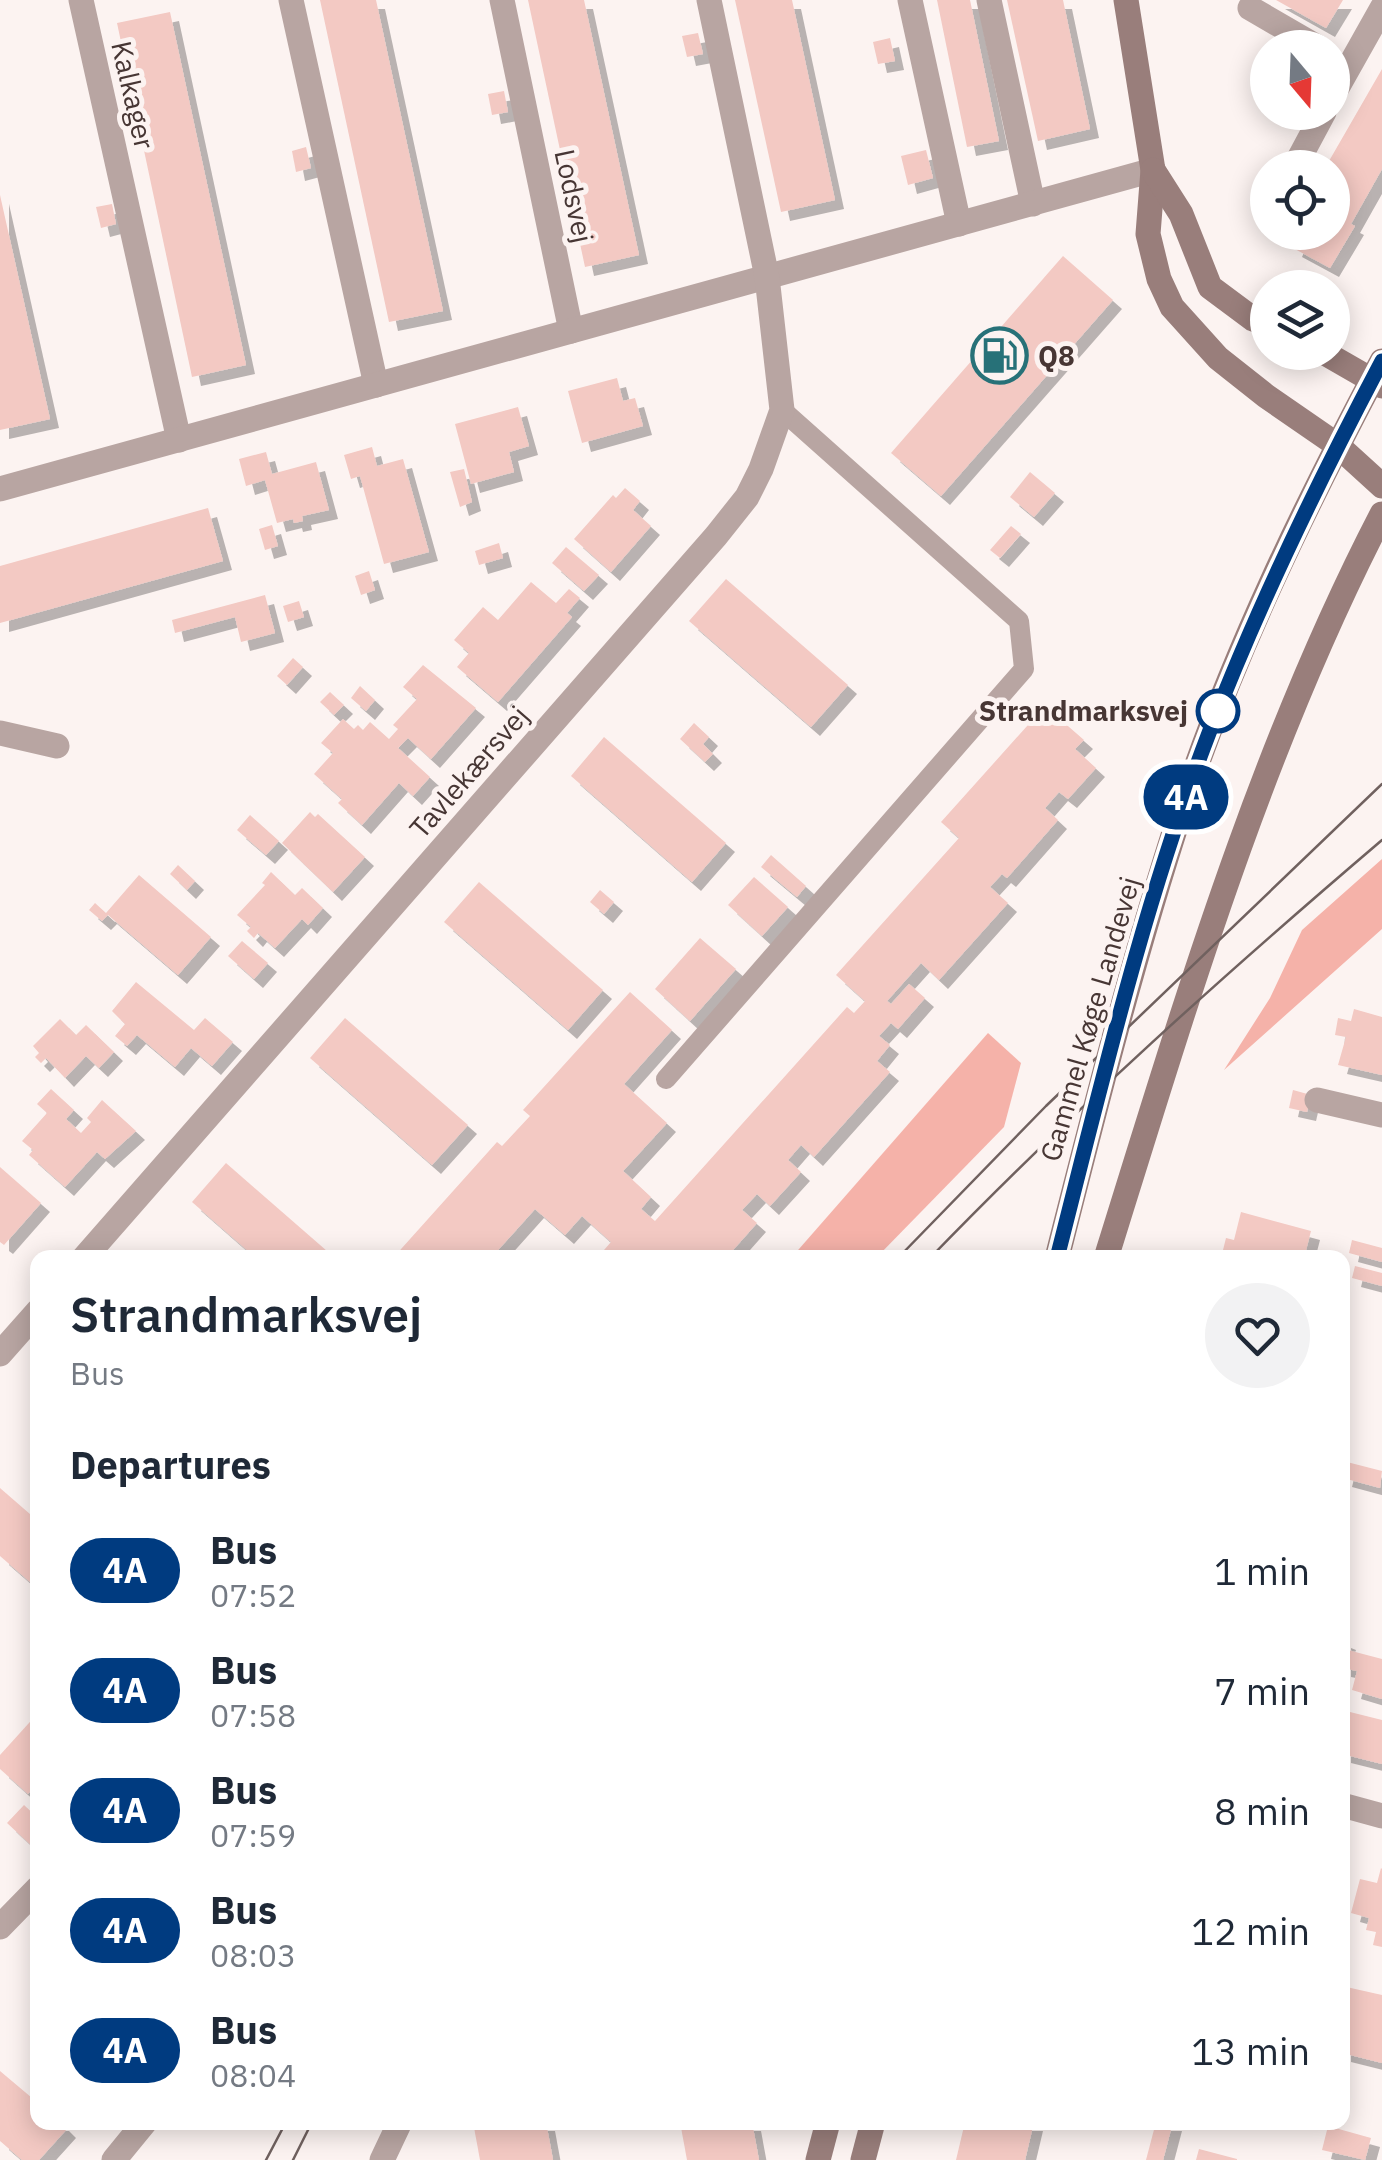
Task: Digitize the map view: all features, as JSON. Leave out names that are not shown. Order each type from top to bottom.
[{"type":"main road","points":[[1126,0],[1153,170],[1148,234],[1158,278],[1172,308],[1218,358],[1337,445],[1382,486]]},
{"type":"main road","points":[[1153,170],[1181,214],[1210,287],[1250,317]]},
{"type":"main road","points":[[1350,364],[1379,376]]},
{"type":"main road","name":"Gammel Køge Landevej","points":[[1059,1250],[1132,975],[1182,810],[1246,641],[1337,445],[1379,376]]},
{"type":"main road","points":[[1109,1250],[1205,948],[1284,726],[1382,514]]},
{"type":"main road","points":[[818,2160],[826,2130]]},
{"type":"main road","points":[[863,2160],[871,2130]]},
{"type":"street","name":"Kalkager","points":[[81,0],[179,440]]},
{"type":"street","points":[[291,0],[376,385]]},
{"type":"street","name":"Lodsvej","points":[[502,0],[571,331]]},
{"type":"street","points":[[709,0],[767,277]]},
{"type":"street","points":[[910,0],[959,224]]},
{"type":"street","points":[[988,0],[1032,204]]},
{"type":"street","points":[[1250,8],[1288,30]]},
{"type":"street","points":[[1350,49],[1382,8]]},
{"type":"street","points":[[0,489],[1153,170]]},
{"type":"street","name":"Tavlekærsvej","points":[[91,1250],[747,497],[762,470],[782,410],[767,277]]},
{"type":"street","points":[[0,732],[57,746]]},
{"type":"street","points":[[1317,1100],[1382,1116]]},
{"type":"street","points":[[0,1354],[30,1320]]},
{"type":"street","points":[[1350,1807],[1382,1816]]},
{"type":"street","points":[[0,1927],[30,1896]]},
{"type":"street","points":[[114,2160],[139,2130]]},
{"type":"street","points":[[382,2160],[396,2130]]},
{"type":"lane","points":[[666,1079],[1024,669],[1019,622],[782,410]]},
{"type":"shaded area","points":[[1382,859],[1382,929],[1224,1070],[1270,998],[1302,930]]},
{"type":"shaded area","points":[[988,1033],[1021,1063],[1004,1127],[884,1250],[798,1250]]},
{"type":"building","points":[[320,0],[376,0],[443,311],[389,322]]},
{"type":"building","points":[[528,0],[584,0],[639,255],[585,267]]},
{"type":"building","points":[[735,0],[792,0],[835,200],[781,212]]},
{"type":"building","points":[[937,0],[970,0],[999,141],[967,147]]},
{"type":"building","points":[[1007,0],[1063,0],[1090,129],[1038,141]]},
{"type":"building","points":[[1276,0],[1343,0],[1326,28]]},
{"type":"building","points":[[170,12],[246,365],[192,377],[117,23]]},
{"type":"building","points":[[698,33],[703,54],[687,57],[682,36]]},
{"type":"building","points":[[890,38],[895,61],[878,64],[873,42]]},
{"type":"building","points":[[1382,69],[1382,169],[1351,224],[1355,226],[1350,234],[1350,150],[1335,150]]},
{"type":"building","points":[[504,91],[508,112],[492,115],[488,94]]},
{"type":"building","points":[[306,147],[311,168],[296,172],[292,151]]},
{"type":"building","points":[[926,150],[933,178],[908,185],[901,156]]},
{"type":"building","points":[[0,195],[50,419],[0,430]]},
{"type":"building","points":[[112,204],[116,224],[101,228],[96,207]]},
{"type":"building","points":[[1297,250],[1341,250],[1330,268]]},
{"type":"building","points":[[1063,256],[1113,300],[941,496],[891,453]]},
{"type":"building","points":[[617,378],[623,401],[635,398],[643,426],[582,443],[568,391]]},
{"type":"building","points":[[518,407],[529,446],[509,452],[514,472],[471,484],[455,424]]},
{"type":"building","points":[[372,447],[377,466],[403,459],[429,552],[384,564],[360,476],[351,479],[344,455]]},
{"type":"building","points":[[266,452],[272,474],[316,462],[329,510],[302,516],[303,521],[277,523],[265,480],[246,486],[239,459]]},
{"type":"building","points":[[464,469],[472,502],[460,507],[450,472]]},
{"type":"building","points":[[1030,472],[1055,493],[1034,517],[1010,497]]},
{"type":"building","points":[[625,488],[640,501],[633,510],[651,526],[611,572],[574,539],[613,495],[616,498]]},
{"type":"building","points":[[208,508],[223,561],[0,623],[0,566]]},
{"type":"building","points":[[272,525],[278,546],[265,550],[259,529]]},
{"type":"building","points":[[1011,526],[1021,534],[1000,558],[990,550]]},
{"type":"building","points":[[499,543],[503,558],[479,565],[475,551]]},
{"type":"building","points":[[566,547],[599,575],[584,591],[552,563]]},
{"type":"building","points":[[369,571],[375,590],[361,595],[355,576]]},
{"type":"building","points":[[726,579],[848,685],[811,727],[689,621]]},
{"type":"building","points":[[531,582],[556,603],[569,589],[580,598],[567,613],[572,617],[498,702],[457,667],[469,653],[454,640],[483,607],[498,620]]},
{"type":"building","points":[[265,595],[275,633],[241,642],[235,617],[175,633],[172,620]]},
{"type":"building","points":[[299,601],[304,617],[288,622],[283,606]]},
{"type":"building","points":[[293,658],[303,667],[287,685],[277,676]]},
{"type":"building","points":[[423,665],[476,708],[431,759],[408,738],[398,748],[430,777],[413,796],[399,783],[362,825],[338,803],[342,799],[314,774],[333,753],[321,743],[343,719],[354,729],[358,725],[363,730],[370,722],[389,739],[398,729],[393,725],[417,699],[403,687]]},
{"type":"building","points":[[360,686],[375,700],[366,711],[351,698]]},
{"type":"building","points":[[330,692],[344,705],[334,715],[320,702]]},
{"type":"building","points":[[1045,706],[1084,740],[1075,749],[1096,768],[1068,799],[1059,792],[1045,808],[1058,820],[1007,878],[1002,874],[990,887],[1008,903],[939,980],[921,963],[887,1001],[891,1004],[909,984],[925,998],[898,1029],[891,1023],[879,1036],[890,1045],[877,1061],[890,1072],[814,1157],[801,1145],[788,1160],[801,1172],[770,1206],[757,1194],[742,1210],[757,1223],[733,1250],[604,1250],[611,1242],[582,1216],[565,1235],[535,1209],[498,1250],[400,1250],[497,1142],[502,1146],[530,1116],[523,1110],[630,992],[672,1030],[624,1084],[667,1123],[623,1171],[651,1197],[641,1209],[655,1221],[847,1007],[854,1013],[865,1001],[836,975],[959,838],[941,822]]},
{"type":"building","points":[[694,723],[709,737],[703,744],[713,754],[705,762],[680,739]]},
{"type":"building","points":[[604,737],[726,843],[692,882],[571,776]]},
{"type":"building","points":[[310,812],[315,817],[318,814],[365,857],[333,892],[282,843]]},
{"type":"building","points":[[250,815],[279,841],[266,855],[237,830]]},
{"type":"building","points":[[771,855],[806,886],[797,897],[761,867]]},
{"type":"building","points":[[178,865],[195,881],[187,890],[170,874]]},
{"type":"building","points":[[271,872],[295,895],[302,888],[323,908],[308,925],[302,919],[275,948],[258,933],[254,938],[247,931],[251,927],[237,915],[265,885],[262,883]]},
{"type":"building","points":[[139,875],[211,937],[178,975],[108,915],[102,921],[89,910],[95,903],[106,913]]},
{"type":"building","points":[[754,877],[788,907],[762,936],[728,905]]},
{"type":"building","points":[[479,882],[603,990],[568,1030],[444,922]]},
{"type":"building","points":[[600,890],[614,902],[604,914],[590,902]]},
{"type":"building","points":[[700,938],[736,969],[690,1021],[655,989]]},
{"type":"building","points":[[242,941],[268,963],[254,979],[228,956]]},
{"type":"building","points":[[136,982],[194,1030],[205,1018],[233,1042],[212,1066],[191,1048],[175,1067],[137,1035],[127,1046],[115,1036],[125,1024],[112,1011]]},
{"type":"building","points":[[1354,1009],[1382,1017],[1382,1075],[1338,1065],[1346,1037],[1335,1035],[1338,1018],[1351,1021]]},
{"type":"building","points":[[345,1018],[468,1125],[432,1165],[310,1058]]},
{"type":"building","points":[[60,1019],[76,1035],[86,1025],[114,1052],[99,1068],[86,1056],[65,1078],[46,1058],[41,1063],[35,1057],[39,1053],[33,1046]]},
{"type":"building","points":[[51,1089],[74,1110],[66,1119],[81,1133],[102,1100],[136,1131],[105,1159],[97,1152],[65,1187],[29,1155],[33,1150],[22,1141],[47,1113],[37,1104]]},
{"type":"building","points":[[1293,1090],[1311,1095],[1307,1112],[1289,1108]]},
{"type":"building","points":[[226,1163],[326,1250],[247,1250],[192,1202]]},
{"type":"building","points":[[0,1167],[41,1203],[4,1245],[0,1242]]},
{"type":"building","points":[[1241,1212],[1311,1231],[1306,1250],[1223,1250],[1226,1238],[1234,1240]]},
{"type":"building","points":[[1352,1240],[1382,1248],[1382,1262],[1350,1253]]},
{"type":"building","points":[[1355,1266],[1382,1273],[1382,1286],[1352,1278]]},
{"type":"building","points":[[1350,1463],[1382,1471],[1380,1488],[1350,1480]]},
{"type":"building","points":[[0,1488],[30,1514],[30,1582],[0,1556]]},
{"type":"building","points":[[1350,1651],[1382,1659],[1382,1699],[1352,1690],[1357,1671],[1350,1670]]},
{"type":"building","points":[[1350,1712],[1382,1720],[1382,1764],[1350,1756]]},
{"type":"building","points":[[30,1722],[28,1794],[0,1769],[0,1755]]},
{"type":"building","points":[[24,1805],[30,1811],[30,1844],[7,1823]]},
{"type":"building","points":[[1381,1868],[1382,1947],[1373,1945],[1376,1932],[1366,1930],[1369,1918],[1351,1913],[1360,1879],[1377,1883]]},
{"type":"building","points":[[1350,1988],[1382,1995],[1382,2063],[1350,2055]]},
{"type":"building","points":[[0,2071],[30,2096],[30,2130],[66,2130],[39,2160],[22,2160],[0,2141]]},
{"type":"building","points":[[474,2130],[547,2130],[553,2160],[480,2160]]},
{"type":"building","points":[[681,2130],[753,2130],[759,2160],[687,2160]]},
{"type":"building","points":[[963,2130],[1032,2130],[1025,2160],[956,2160]]},
{"type":"building","points":[[1154,2130],[1171,2130],[1163,2160],[1146,2160]]},
{"type":"building","points":[[1327,2130],[1371,2138],[1365,2160],[1322,2150]]},
{"type":"building","points":[[1199,2149],[1237,2159],[1237,2160],[1196,2160]]},
{"type":"tram line","points":[[906,1250],[1046,1106],[1382,784]]},
{"type":"tram line","points":[[938,1250],[1151,1043],[1382,840]]},
{"type":"tram line","points":[[266,2160],[282,2130]]},
{"type":"tram line","points":[[293,2160],[308,2130]]},
{"type":"bus line","name":"4A","points":[[1059,1250],[1155,896],[1209,732],[1314,488],[1382,361]]},
{"type":"place","name":"Q8","points":[[999,356]]},
{"type":"place","name":"Strandmarksvej","points":[[1218,711]]}]
